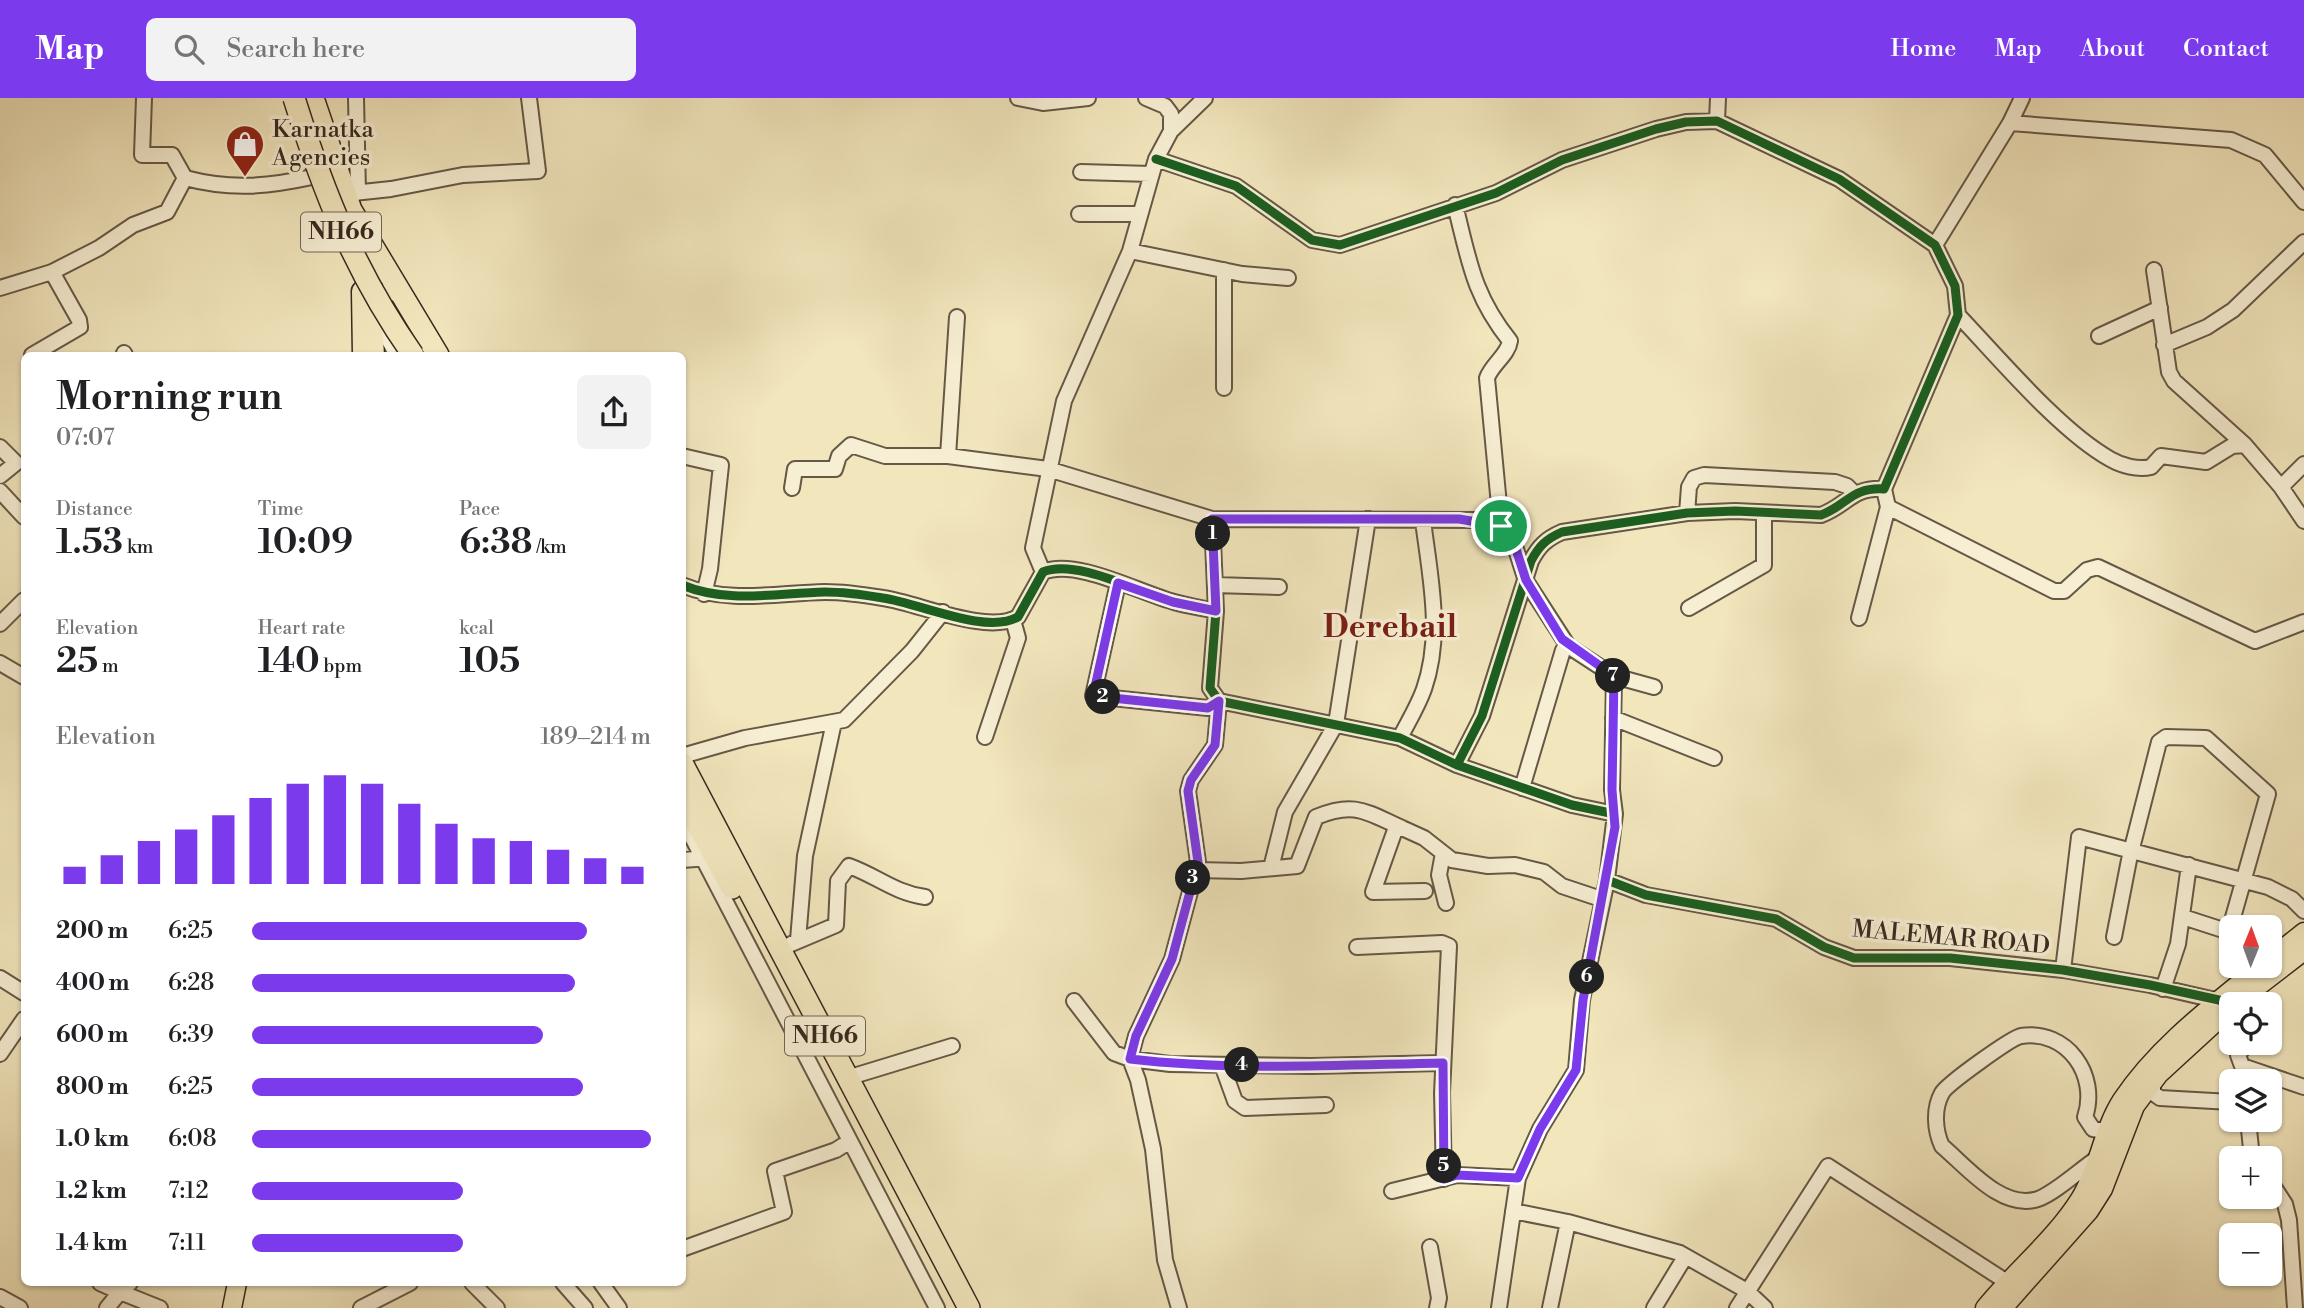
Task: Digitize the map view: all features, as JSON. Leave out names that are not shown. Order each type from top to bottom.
[{"type":"highway","name":"NH66","points":[[294,98],[340,230],[390,322],[411,352]]},
{"type":"highway","name":"NH66","points":[[313,98],[351,193],[389,277],[436,352]]},
{"type":"highway","name":"NH66","points":[[686,770],[789,945],[847,1078],[969,1308]]},
{"type":"highway","name":"NH66","points":[[686,806],[709,858],[954,1308]]},
{"type":"main road","points":[[362,352],[361,290],[389,277]]},
{"type":"main road","points":[[375,352],[372,310],[389,277]]},
{"type":"main road","points":[[2282,949],[2304,932]]},
{"type":"main road","points":[[2247,992],[2304,951]]},
{"type":"main road","points":[[2240,992],[2251,978]]},
{"type":"main road","points":[[2003,1308],[2012,1285],[2081,1198],[2105,1131],[2122,1101],[2146,1069],[2219,1013]]},
{"type":"main road","points":[[1985,1308],[2089,1211],[2103,1189],[2135,1106],[2175,1058],[2219,1015]]},
{"type":"main road","points":[[232,1308],[236,1286]]},
{"type":"main road","points":[[243,1308],[246,1286]]},
{"type":"street","points":[[144,98],[142,155],[172,155],[186,178],[221,187],[284,184],[312,177]]},
{"type":"street","points":[[284,98],[339,248],[395,352]]},
{"type":"street","points":[[356,98],[351,193],[463,175],[538,172],[529,98]]},
{"type":"street","points":[[1018,98],[1043,103],[1088,98]]},
{"type":"street","points":[[1146,98],[1165,106],[1171,114],[1171,131]]},
{"type":"street","points":[[1043,572],[1033,548],[1064,401],[1130,251],[1154,167],[1171,131],[1205,98]]},
{"type":"street","points":[[1717,121],[1718,98]]},
{"type":"street","points":[[1935,245],[2010,123],[2022,98]]},
{"type":"street","points":[[1081,173],[1154,167],[1236,186],[1280,220],[1312,240],[1326,244],[1354,240],[1496,193],[1562,160],[1686,122],[1717,121],[1839,179],[1935,245],[1955,286],[1958,315],[1884,489],[1888,507],[1859,618]]},
{"type":"street","points":[[2010,123],[2231,140],[2265,155],[2304,202]]},
{"type":"street","points":[[0,288],[52,272],[99,248],[133,225],[167,212],[186,178]]},
{"type":"street","points":[[1455,205],[1475,285],[1484,306],[1510,341],[1510,346],[1490,370],[1487,378],[1501,526],[1514,543],[1526,580],[1568,646],[1614,676],[1654,687]]},
{"type":"street","points":[[1079,214],[1139,214]]},
{"type":"street","points":[[2164,345],[2207,327],[2233,310],[2304,242]]},
{"type":"street","points":[[1130,251],[1224,270],[1288,278]]},
{"type":"street","points":[[1224,270],[1224,388]]},
{"type":"street","points":[[2154,270],[2164,345],[2169,372],[2174,381],[2245,445],[2281,487],[2304,521]]},
{"type":"street","points":[[37,352],[80,327],[79,320],[52,272]]},
{"type":"street","points":[[2099,337],[2160,308]]},
{"type":"street","points":[[1958,315],[2069,427],[2111,460],[2139,469],[2151,467],[2161,456],[2206,462],[2232,446],[2245,445]]},
{"type":"street","points":[[948,456],[957,317]]},
{"type":"street","points":[[792,488],[795,469],[835,469],[839,456],[851,445],[885,456],[948,456],[1048,470],[1212,519],[1480,520],[1501,526]]},
{"type":"street","points":[[0,447],[16,463],[0,476]]},
{"type":"street","points":[[686,457],[721,465],[710,569],[704,594]]},
{"type":"street","points":[[2281,487],[2304,464]]},
{"type":"street","points":[[1687,513],[1689,487],[1694,478],[1704,475],[1835,482],[1854,492]]},
{"type":"street","points":[[1457,765],[1482,716],[1539,546],[1551,537],[1562,532],[1687,513],[1821,515],[1834,511],[1854,492],[1870,488],[1884,489]]},
{"type":"street","points":[[0,491],[21,514]]},
{"type":"street","points":[[1888,507],[2054,591],[2064,591],[2087,570],[2098,567],[2255,641],[2304,622]]},
{"type":"street","points":[[1689,608],[1764,565],[1765,513]]},
{"type":"street","points":[[1179,1308],[1165,1260],[1153,1149],[1138,1080],[1130,1059],[1136,1036],[1172,959],[1198,862],[1188,791],[1191,780],[1215,745],[1219,701],[1210,688],[1216,611],[1212,519]]},
{"type":"street","points":[[1272,864],[1285,812],[1336,724],[1368,519]]},
{"type":"street","points":[[1400,738],[1423,690],[1431,655],[1434,616],[1423,521]]},
{"type":"street","points":[[686,587],[704,594],[741,597],[828,592],[885,598],[977,621],[1013,620],[1018,617],[1043,572],[1055,569],[1077,571],[1173,602],[1216,611]]},
{"type":"street","points":[[1118,583],[1093,696],[1208,708],[1219,701],[1400,738],[1457,765],[1522,788],[1572,805],[1615,814]]},
{"type":"street","points":[[1215,585],[1279,587]]},
{"type":"street","points":[[0,624],[21,603]]},
{"type":"street","points":[[686,755],[745,738],[844,720],[912,651],[943,611]]},
{"type":"street","points":[[985,737],[1018,638],[1013,620]]},
{"type":"street","points":[[1522,788],[1563,650]]},
{"type":"street","points":[[0,663],[21,675]]},
{"type":"street","points":[[1499,1308],[1518,1178],[1540,1129],[1576,1070],[1583,1000],[1601,899],[1607,880],[1615,814],[1612,790],[1614,676]]},
{"type":"street","points":[[1613,718],[1714,758]]},
{"type":"street","points":[[789,945],[834,722]]},
{"type":"street","points":[[2114,937],[2159,742],[2166,737],[2206,738],[2268,794],[2230,928],[2220,929],[2183,917]]},
{"type":"street","points":[[1196,870],[1241,871],[1297,866],[1316,817],[1332,810],[1355,807],[1424,838],[1452,860],[1488,866],[1515,865],[1544,872],[1562,886],[1601,899]]},
{"type":"street","points":[[686,824],[709,858],[850,1141],[937,1308]]},
{"type":"street","points":[[1402,828],[1395,830],[1373,892],[1425,891]]},
{"type":"street","points":[[2063,970],[2079,837],[2244,880],[2280,893],[2304,911]]},
{"type":"street","points":[[1443,853],[1439,875],[1446,903]]},
{"type":"street","points":[[686,860],[709,858]]},
{"type":"street","points":[[2163,989],[2183,917],[2189,865]]},
{"type":"street","points":[[789,945],[836,925],[838,881],[849,866],[868,873],[904,894],[925,897]]},
{"type":"street","name":"MALEMAR ROAD","points":[[1607,880],[1647,895],[1776,919],[1824,947],[1854,958],[1950,958],[2063,970],[2219,1003]]},
{"type":"street","points":[[1357,947],[1442,943],[1449,946],[1443,1063],[1444,1179]]},
{"type":"street","points":[[0,978],[21,991]]},
{"type":"street","points":[[1074,1001],[1114,1053],[1130,1059],[1222,1065],[1443,1063]]},
{"type":"street","points":[[0,1054],[21,1023]]},
{"type":"street","points":[[2096,1159],[2038,1199],[2021,1200],[2001,1195],[1942,1146],[1937,1135],[1942,1092],[2017,1037],[2037,1035],[2054,1040],[2085,1070],[2089,1089],[2087,1123],[2093,1129],[2105,1131]]},
{"type":"street","points":[[847,1078],[953,1046]]},
{"type":"street","points":[[2238,1055],[2242,1066],[2304,1087]]},
{"type":"street","points":[[1222,1065],[1235,1101],[1245,1108],[1326,1105]]},
{"type":"street","points":[[2153,1082],[2153,1093],[2160,1098],[2219,1101]]},
{"type":"street","points":[[686,1248],[784,1212],[775,1171],[836,1150],[850,1141]]},
{"type":"street","points":[[1737,1308],[1828,1166],[2012,1285]]},
{"type":"street","points":[[1392,1191],[1399,1187],[1457,1175],[1518,1178]]},
{"type":"street","points":[[2282,1199],[2289,1220],[2295,1308]]},
{"type":"street","points":[[1513,1211],[1568,1222],[1685,1257],[1747,1291],[1765,1308]]},
{"type":"street","points":[[1550,1308],[1568,1222]]},
{"type":"street","points":[[1430,1247],[1439,1298],[1437,1308]]},
{"type":"street","points":[[1654,1308],[1685,1257]]},
{"type":"street","points":[[361,1308],[404,1286]]},
{"type":"street","points":[[475,1286],[497,1308]]},
{"type":"street","points":[[566,1286],[584,1308]]},
{"type":"street","points":[[603,1286],[619,1308]]},
{"type":"street","points":[[107,1308],[125,1287],[160,1308]]},
{"type":"street","points":[[0,1297],[20,1308]]},
{"type":"cycle path","points":[[1156,159],[1236,186],[1312,240],[1340,245],[1496,193],[1562,160],[1656,129],[1686,122],[1717,121],[1839,179],[1935,245],[1955,286],[1958,315],[1884,489],[1864,491],[1821,515],[1735,511],[1687,513],[1562,532],[1547,540],[1531,561],[1482,716],[1457,765]]},
{"type":"cycle path","points":[[686,586],[735,596],[825,592],[854,594],[898,601],[971,620],[1004,622],[1018,617],[1043,572],[1057,569],[1090,573],[1160,598],[1216,611],[1210,688],[1219,701],[1400,738],[1457,765],[1572,805],[1615,814],[1607,880],[1646,895],[1776,919],[1824,947],[1854,958],[1950,958],[2063,970],[2219,1000]]},
{"type":"place","name":"Karnatka Agencies","points":[[245,178]]},
{"type":"district","name":"Derebail","points":[[1390,627]]},
{"type":"route","points":[[1212,519],[1459,519],[1480,520],[1501,526],[1514,543],[1526,580],[1562,639],[1568,646],[1614,676],[1612,790],[1615,827],[1583,1000],[1576,1070],[1572,1082],[1540,1129],[1518,1178],[1457,1175],[1444,1179],[1443,1063],[1312,1066],[1171,1064],[1130,1059],[1136,1036],[1172,959],[1198,862],[1188,791],[1191,780],[1215,745],[1219,701],[1208,708],[1093,696],[1118,583],[1173,602],[1216,611],[1212,519]]}]
